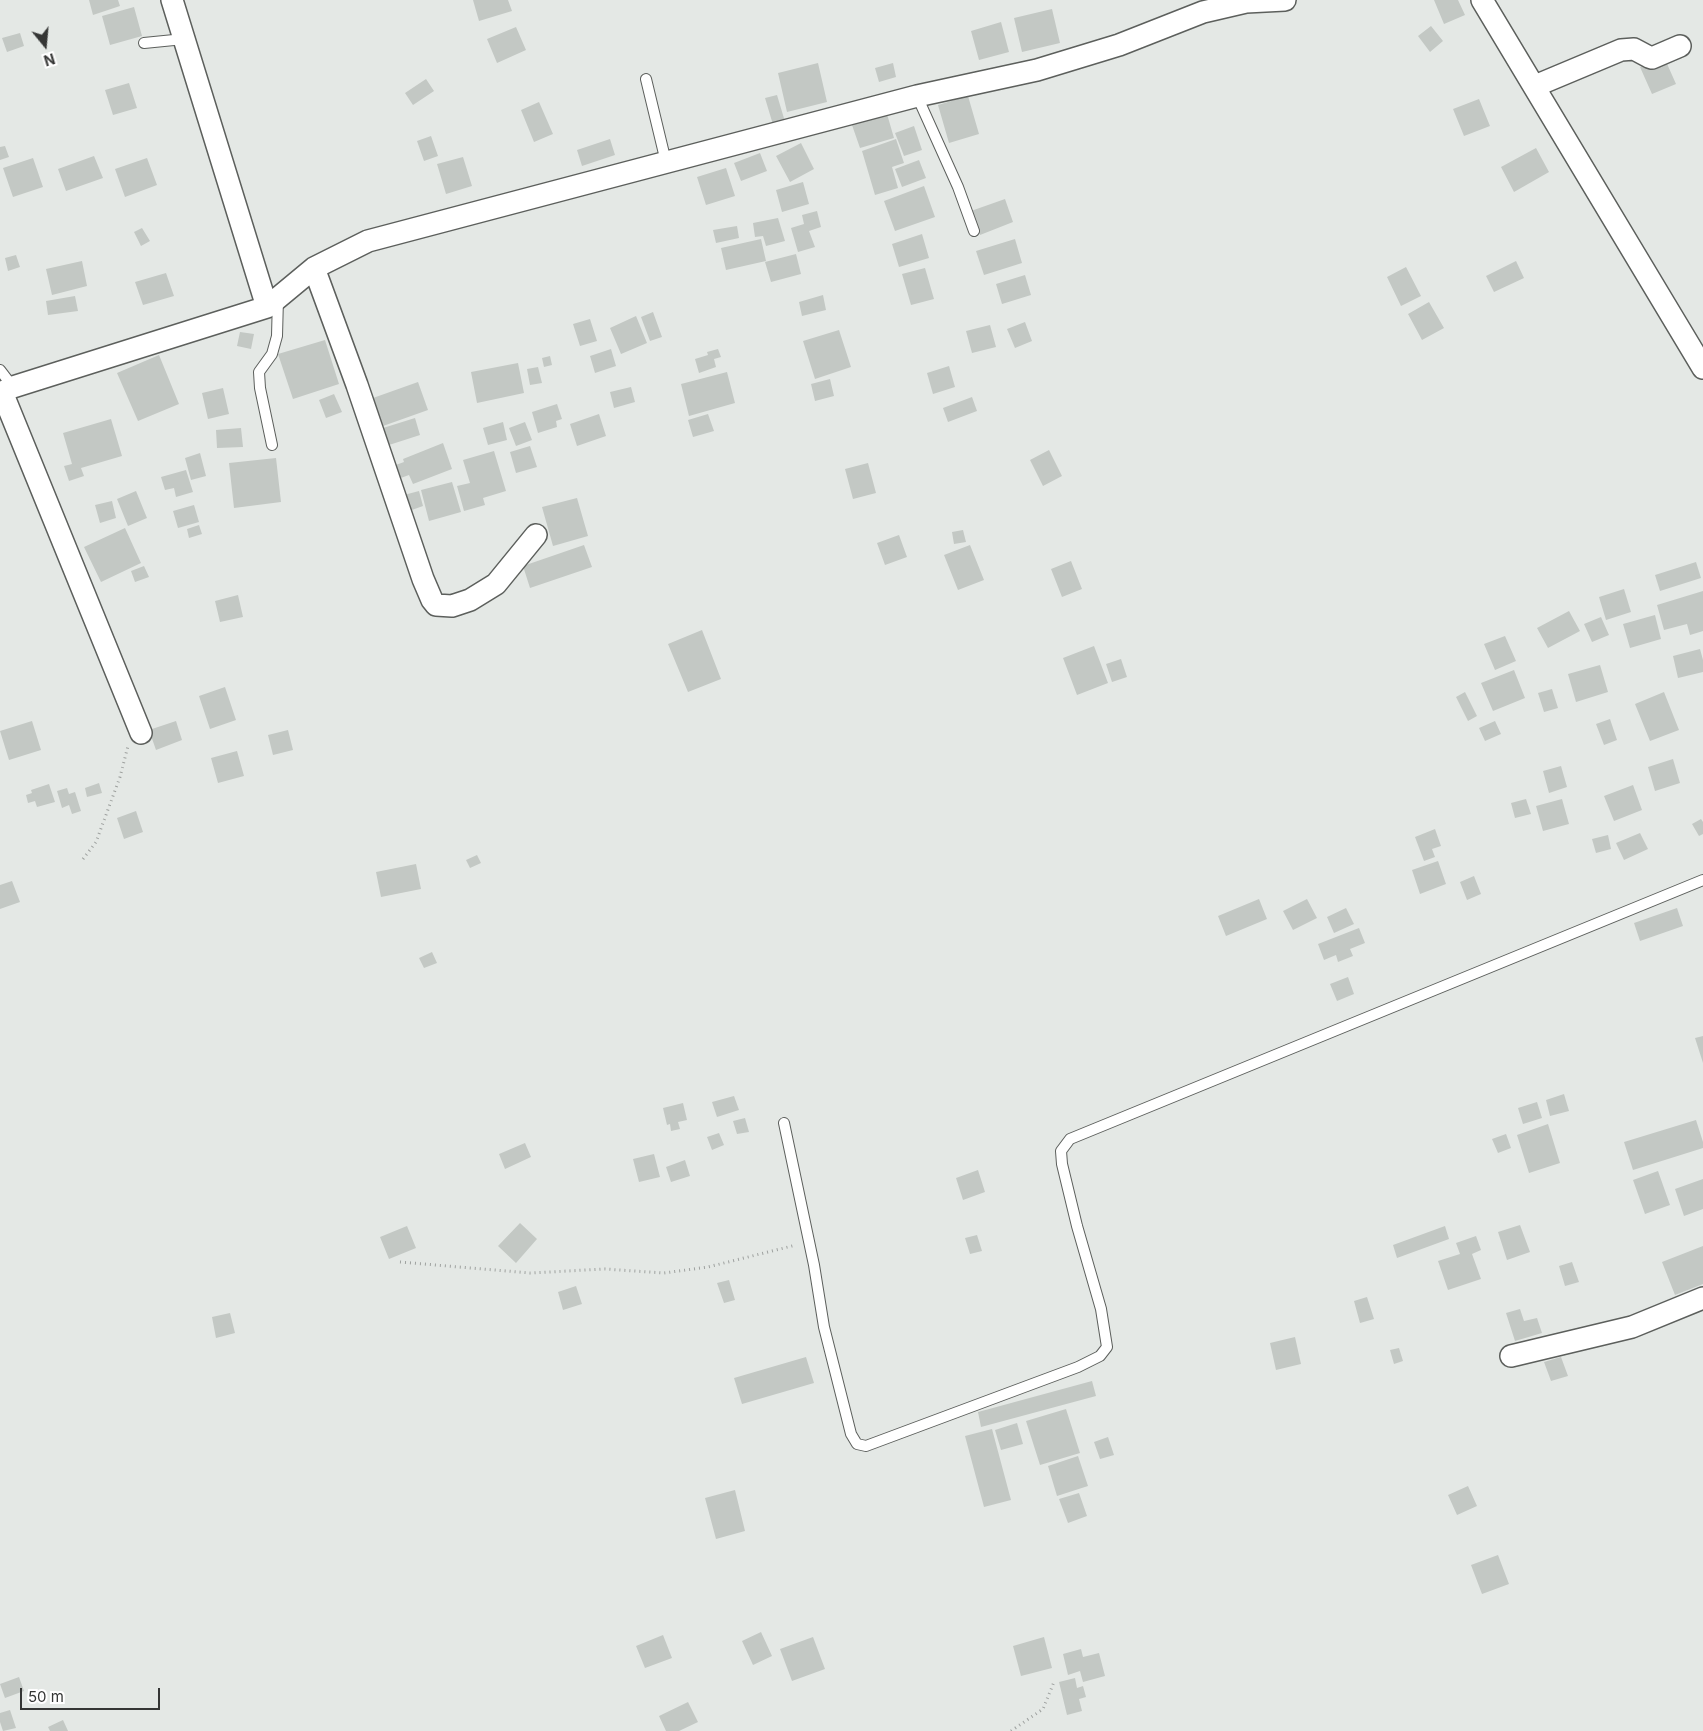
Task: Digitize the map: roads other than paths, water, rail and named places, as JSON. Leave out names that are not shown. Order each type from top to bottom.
[{"type":"street","points":[[172,0],[273,302]]},
{"type":"street","points":[[138,726],[5,391],[273,302],[314,268],[368,241],[917,96],[1037,70],[1119,45],[1203,12],[1246,2],[1285,0]]},
{"type":"street","points":[[1482,0],[1703,368]]},
{"type":"street","points":[[1535,86],[1621,50],[1634,49],[1652,58],[1680,46]]},
{"type":"street","points":[[314,268],[357,385],[423,579],[436,605],[452,606],[470,600],[496,584],[536,535]]},
{"type":"street","points":[[1511,1356],[1632,1327],[1703,1298]]},
{"type":"lane","points":[[144,43],[184,39]]},
{"type":"lane","points":[[646,79],[666,162]]},
{"type":"lane","points":[[917,96],[958,187],[974,231]]},
{"type":"lane","points":[[272,445],[260,388],[259,372],[272,354],[277,336],[273,302]]},
{"type":"lane","points":[[0,370],[5,391]]},
{"type":"lane","points":[[784,1123],[809,1242],[824,1327],[851,1434],[857,1444],[866,1446],[1078,1366],[1100,1356],[1107,1347],[1101,1309],[1077,1226],[1062,1164],[1061,1152],[1070,1139],[1703,880]]}]
